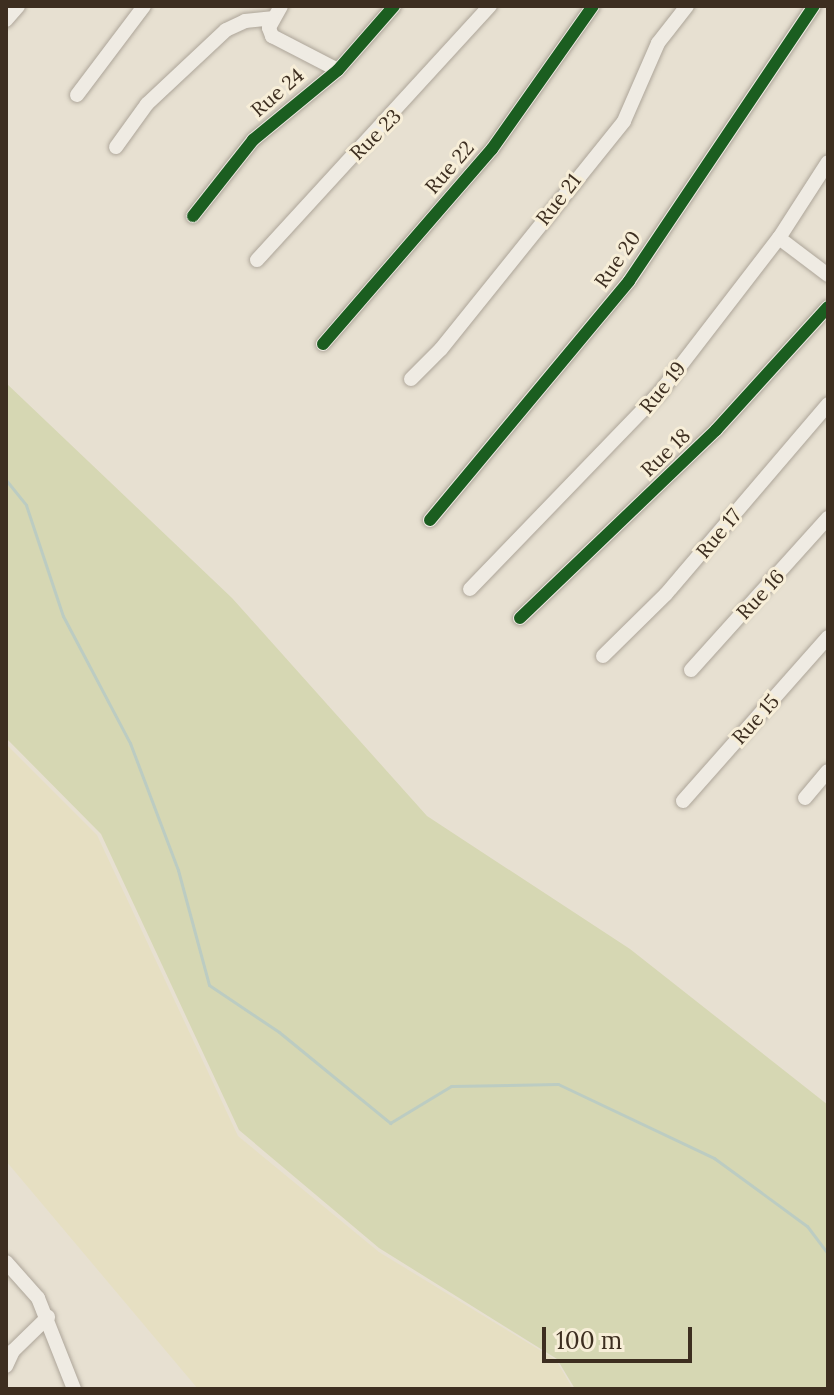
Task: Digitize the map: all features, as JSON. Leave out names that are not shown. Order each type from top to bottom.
[{"type":"street","points":[[6,20],[18,6]]},
{"type":"street","points":[[77,95],[144,6]]},
{"type":"street","name":"Rue 24","points":[[193,216],[253,140],[283,110],[338,70],[394,6]]},
{"type":"street","name":"Rue 23","points":[[257,260],[490,6]]},
{"type":"street","name":"Rue 22","points":[[323,344],[492,149],[593,6]]},
{"type":"street","name":"Rue 21","points":[[411,379],[441,349],[624,121],[658,43],[687,6]]},
{"type":"street","name":"Rue 20","points":[[430,520],[629,281],[814,6]]},
{"type":"street","points":[[276,12],[269,28],[280,44],[338,70]]},
{"type":"street","points":[[116,147],[147,104],[226,30],[276,12]]},
{"type":"street","name":"Rue 19","points":[[470,589],[661,391],[779,238],[828,162]]},
{"type":"street","points":[[779,238],[828,275]]},
{"type":"street","name":"Rue 18","points":[[520,618],[709,437],[828,307]]},
{"type":"street","name":"Rue 17","points":[[603,656],[666,594],[828,404]]},
{"type":"street","name":"Rue 16","points":[[691,670],[828,518]]},
{"type":"street","name":"Rue 15","points":[[683,801],[828,637]]},
{"type":"street","points":[[805,798],[828,771]]},
{"type":"street","points":[[6,1262],[48,1317],[74,1389]]},
{"type":"street","points":[[6,1366],[13,1351],[48,1317]]},
{"type":"shaded area","points":[[6,744],[97,835],[238,1136],[379,1252],[556,1360],[573,1389],[198,1389],[6,1161]]},
{"type":"green space","points":[[6,383],[232,598],[427,816],[630,949],[828,1105],[828,1389],[575,1389],[557,1359],[379,1248],[239,1130],[101,834],[6,738]]},
{"type":"waterway","points":[[6,480],[26,505],[63,616],[130,743],[178,870],[209,985],[279,1032],[390,1123],[451,1086],[558,1084],[714,1158],[807,1226],[828,1254]]},
{"type":"cycle path","points":[[193,216],[253,140],[338,70],[394,6]]},
{"type":"cycle path","points":[[323,344],[492,149],[593,6]]},
{"type":"cycle path","points":[[430,520],[629,281],[814,6]]},
{"type":"cycle path","points":[[520,618],[716,430],[828,307]]}]
